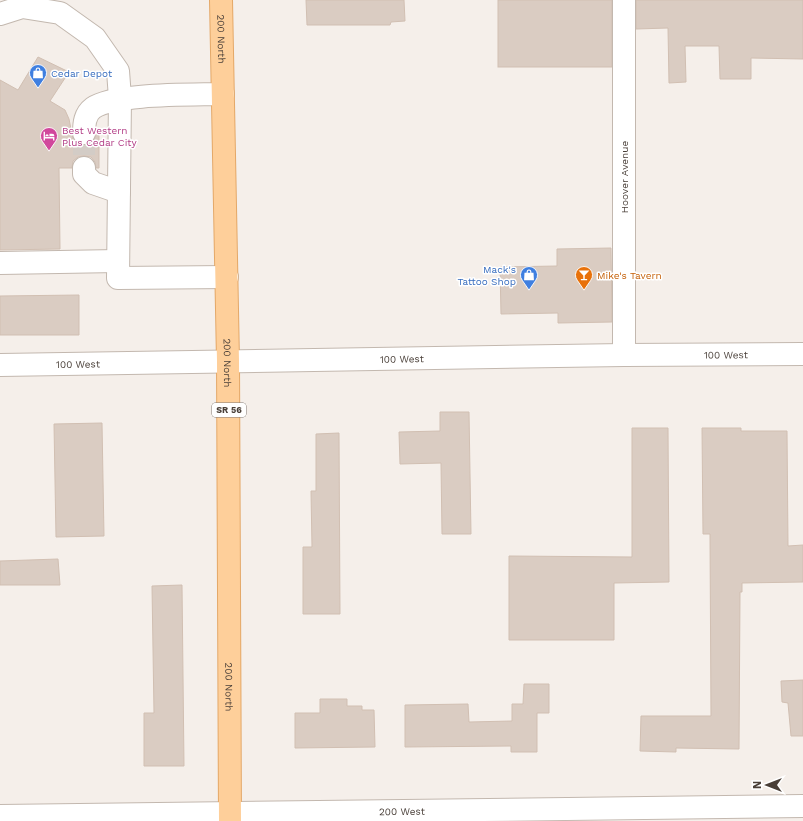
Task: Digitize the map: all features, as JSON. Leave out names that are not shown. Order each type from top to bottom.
[{"type":"main road","name":"200 North","points":[[221,0],[228,361],[230,817]]},
{"type":"street","name":"Hoover Avenue","points":[[624,0],[624,355]]},
{"type":"street","points":[[0,14],[22,7],[60,13],[95,38],[118,71],[120,98],[118,278],[227,277]]},
{"type":"street","points":[[84,133],[84,121],[93,108],[120,98],[223,94]]},
{"type":"street","points":[[84,168],[84,174],[93,183],[119,192]]},
{"type":"street","points":[[0,263],[118,262]]},
{"type":"street","name":"100 West","points":[[0,364],[624,355],[803,354]]},
{"type":"street","name":"200 West","points":[[0,816],[447,816],[803,806]]},
{"type":"building","points":[[306,0],[404,0],[405,21],[391,22],[390,25],[307,25]]},
{"type":"building","points":[[498,0],[612,0],[612,67],[498,67]]},
{"type":"building","points":[[636,0],[803,0],[803,59],[751,58],[751,79],[720,79],[719,46],[685,46],[686,82],[669,83],[668,28],[636,29]]},
{"type":"building","name":"Best Western Plus Cedar City","points":[[38,57],[69,72],[50,101],[65,110],[69,119],[73,139],[77,143],[83,145],[90,144],[94,140],[96,133],[99,133],[99,168],[96,168],[95,162],[91,157],[84,156],[78,157],[73,161],[72,168],[59,168],[60,249],[0,250],[0,80],[18,90]]},
{"type":"building","points":[[611,248],[612,322],[558,323],[558,313],[501,314],[500,267],[557,266],[557,249]]},
{"type":"building","points":[[79,295],[79,335],[0,335],[0,296]]},
{"type":"building","points":[[440,412],[469,412],[471,534],[442,534],[441,463],[400,464],[399,432],[440,431]]},
{"type":"building","points":[[102,423],[104,536],[56,537],[54,424]]},
{"type":"building","points":[[632,428],[668,428],[669,582],[614,583],[614,640],[509,640],[509,556],[632,557]]},
{"type":"building","points":[[702,428],[741,428],[741,431],[787,431],[788,546],[803,545],[803,582],[742,583],[742,592],[740,592],[739,749],[676,748],[676,752],[640,751],[641,716],[711,716],[710,534],[703,534]]},
{"type":"building","points":[[339,433],[340,614],[303,614],[303,547],[312,547],[311,491],[316,491],[316,434]]},
{"type":"building","points":[[58,559],[60,585],[0,585],[0,561]]},
{"type":"building","points":[[182,585],[184,766],[144,766],[144,713],[154,713],[152,586]]},
{"type":"building","points":[[803,680],[803,736],[791,736],[788,703],[782,702],[781,681]]},
{"type":"building","points":[[524,684],[549,684],[549,713],[537,713],[537,752],[511,752],[511,746],[405,747],[405,705],[468,704],[469,722],[512,721],[512,704],[523,704]]},
{"type":"building","points":[[320,699],[347,699],[347,706],[362,706],[362,710],[374,710],[375,747],[295,748],[295,713],[320,713]]},
{"type":"tunnel","points":[[84,133],[84,168]]},
{"type":"place","name":"Cedar Depot","points":[[38,88]]},
{"type":"place","name":"Best Western Plus Cedar City","points":[[49,151]]},
{"type":"place","name":"Mack's Tattoo Shop","points":[[529,290]]},
{"type":"place","name":"Mike's Tavern","points":[[584,290]]}]
